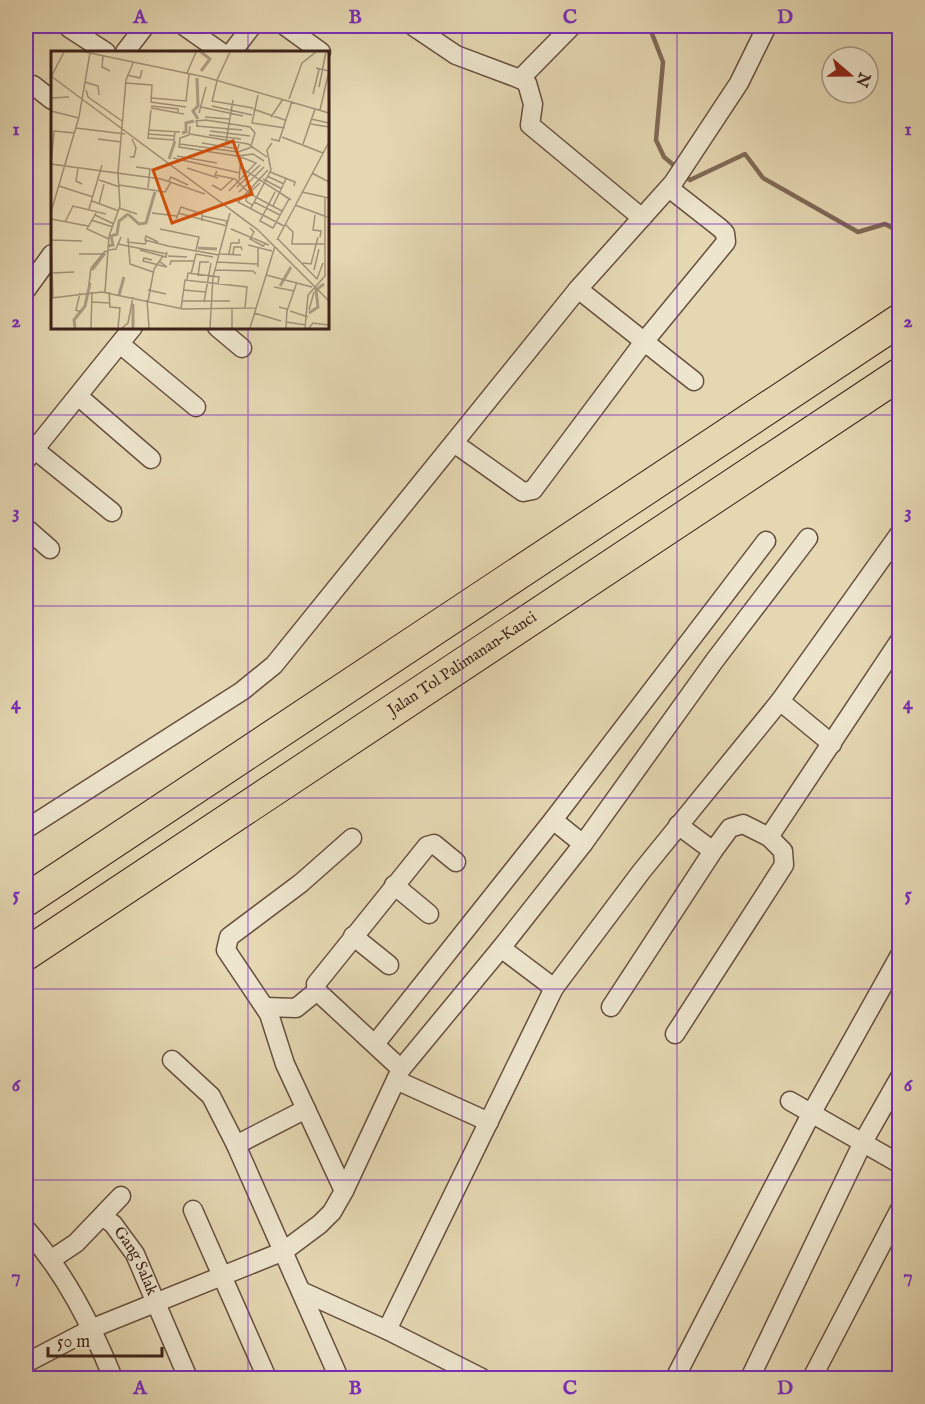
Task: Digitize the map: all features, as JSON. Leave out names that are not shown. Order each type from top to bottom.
[{"type":"highway","points":[[26,900],[900,320]]},
{"type":"highway","name":"Jalan Tol Palimanan–Kanci","points":[[26,954],[900,374]]},
{"type":"street","points":[[126,51],[145,26]]},
{"type":"street","points":[[184,26],[220,51]]},
{"type":"street","points":[[233,51],[252,26]]},
{"type":"street","points":[[285,26],[320,51]]},
{"type":"street","points":[[413,26],[456,55],[527,83],[533,104],[530,121],[533,129],[642,218]]},
{"type":"street","points":[[520,79],[572,26]]},
{"type":"street","points":[[26,829],[242,692],[274,665],[578,290],[671,185],[740,83],[767,26]]},
{"type":"street","points":[[69,28],[104,51]]},
{"type":"street","points":[[33,85],[51,99]]},
{"type":"street","points":[[454,443],[523,492],[528,493],[643,343],[726,242],[725,233],[671,185]]},
{"type":"street","points":[[26,290],[51,255]]},
{"type":"street","points":[[578,290],[694,381]]},
{"type":"street","points":[[112,512],[30,455],[132,328]]},
{"type":"street","points":[[218,328],[242,348]]},
{"type":"street","points":[[120,344],[196,406]]},
{"type":"street","points":[[78,396],[150,459]]},
{"type":"street","points":[[26,528],[50,549]]},
{"type":"street","points":[[387,1330],[554,988],[678,825],[780,701],[900,533]]},
{"type":"street","points":[[33,1378],[26,1362],[93,1328],[284,1251],[332,1212],[399,1074],[583,844],[749,614],[808,538]]},
{"type":"street","points":[[375,1044],[553,820],[766,541]]},
{"type":"street","points":[[724,595],[749,614]]},
{"type":"street","points":[[769,837],[900,640]]},
{"type":"street","points":[[780,701],[832,744]]},
{"type":"street","points":[[553,820],[583,844]]},
{"type":"street","points":[[611,1007],[713,851],[730,828],[736,824],[743,824],[769,837],[783,851],[784,865],[675,1034]]},
{"type":"street","points":[[678,825],[713,851]]},
{"type":"street","points":[[344,1191],[285,1064],[265,1006],[226,950],[229,937],[301,884],[352,838]]},
{"type":"street","points":[[265,1006],[296,1008],[317,991],[319,979],[430,843],[456,862]]},
{"type":"street","points":[[394,885],[429,915]]},
{"type":"street","points":[[353,936],[389,966]]},
{"type":"street","points":[[501,948],[554,988]]},
{"type":"street","points":[[675,1378],[811,1114],[900,955]]},
{"type":"street","points":[[317,991],[375,1044],[399,1074],[489,1122]]},
{"type":"street","points":[[171,1060],[211,1096],[236,1145],[339,1378]]},
{"type":"street","points":[[750,1378],[863,1142],[900,1077]]},
{"type":"street","points":[[790,1101],[900,1164]]},
{"type":"street","points":[[236,1145],[306,1109]]},
{"type":"street","points":[[52,1259],[76,1243],[121,1196]]},
{"type":"street","points":[[812,1378],[900,1209]]},
{"type":"street","points":[[193,1210],[267,1378]]},
{"type":"street","name":"Gang Salak","points":[[103,1217],[130,1244],[188,1378]]},
{"type":"street","points":[[26,1229],[52,1259],[93,1328],[114,1378]]},
{"type":"street","points":[[301,1291],[387,1330],[476,1377]]},
{"type":"waterway","points":[[649,26],[663,62],[656,140],[664,157],[677,168]]},
{"type":"waterway","points":[[683,174],[690,180],[745,154],[763,178],[858,232],[885,224],[900,232]]}]
